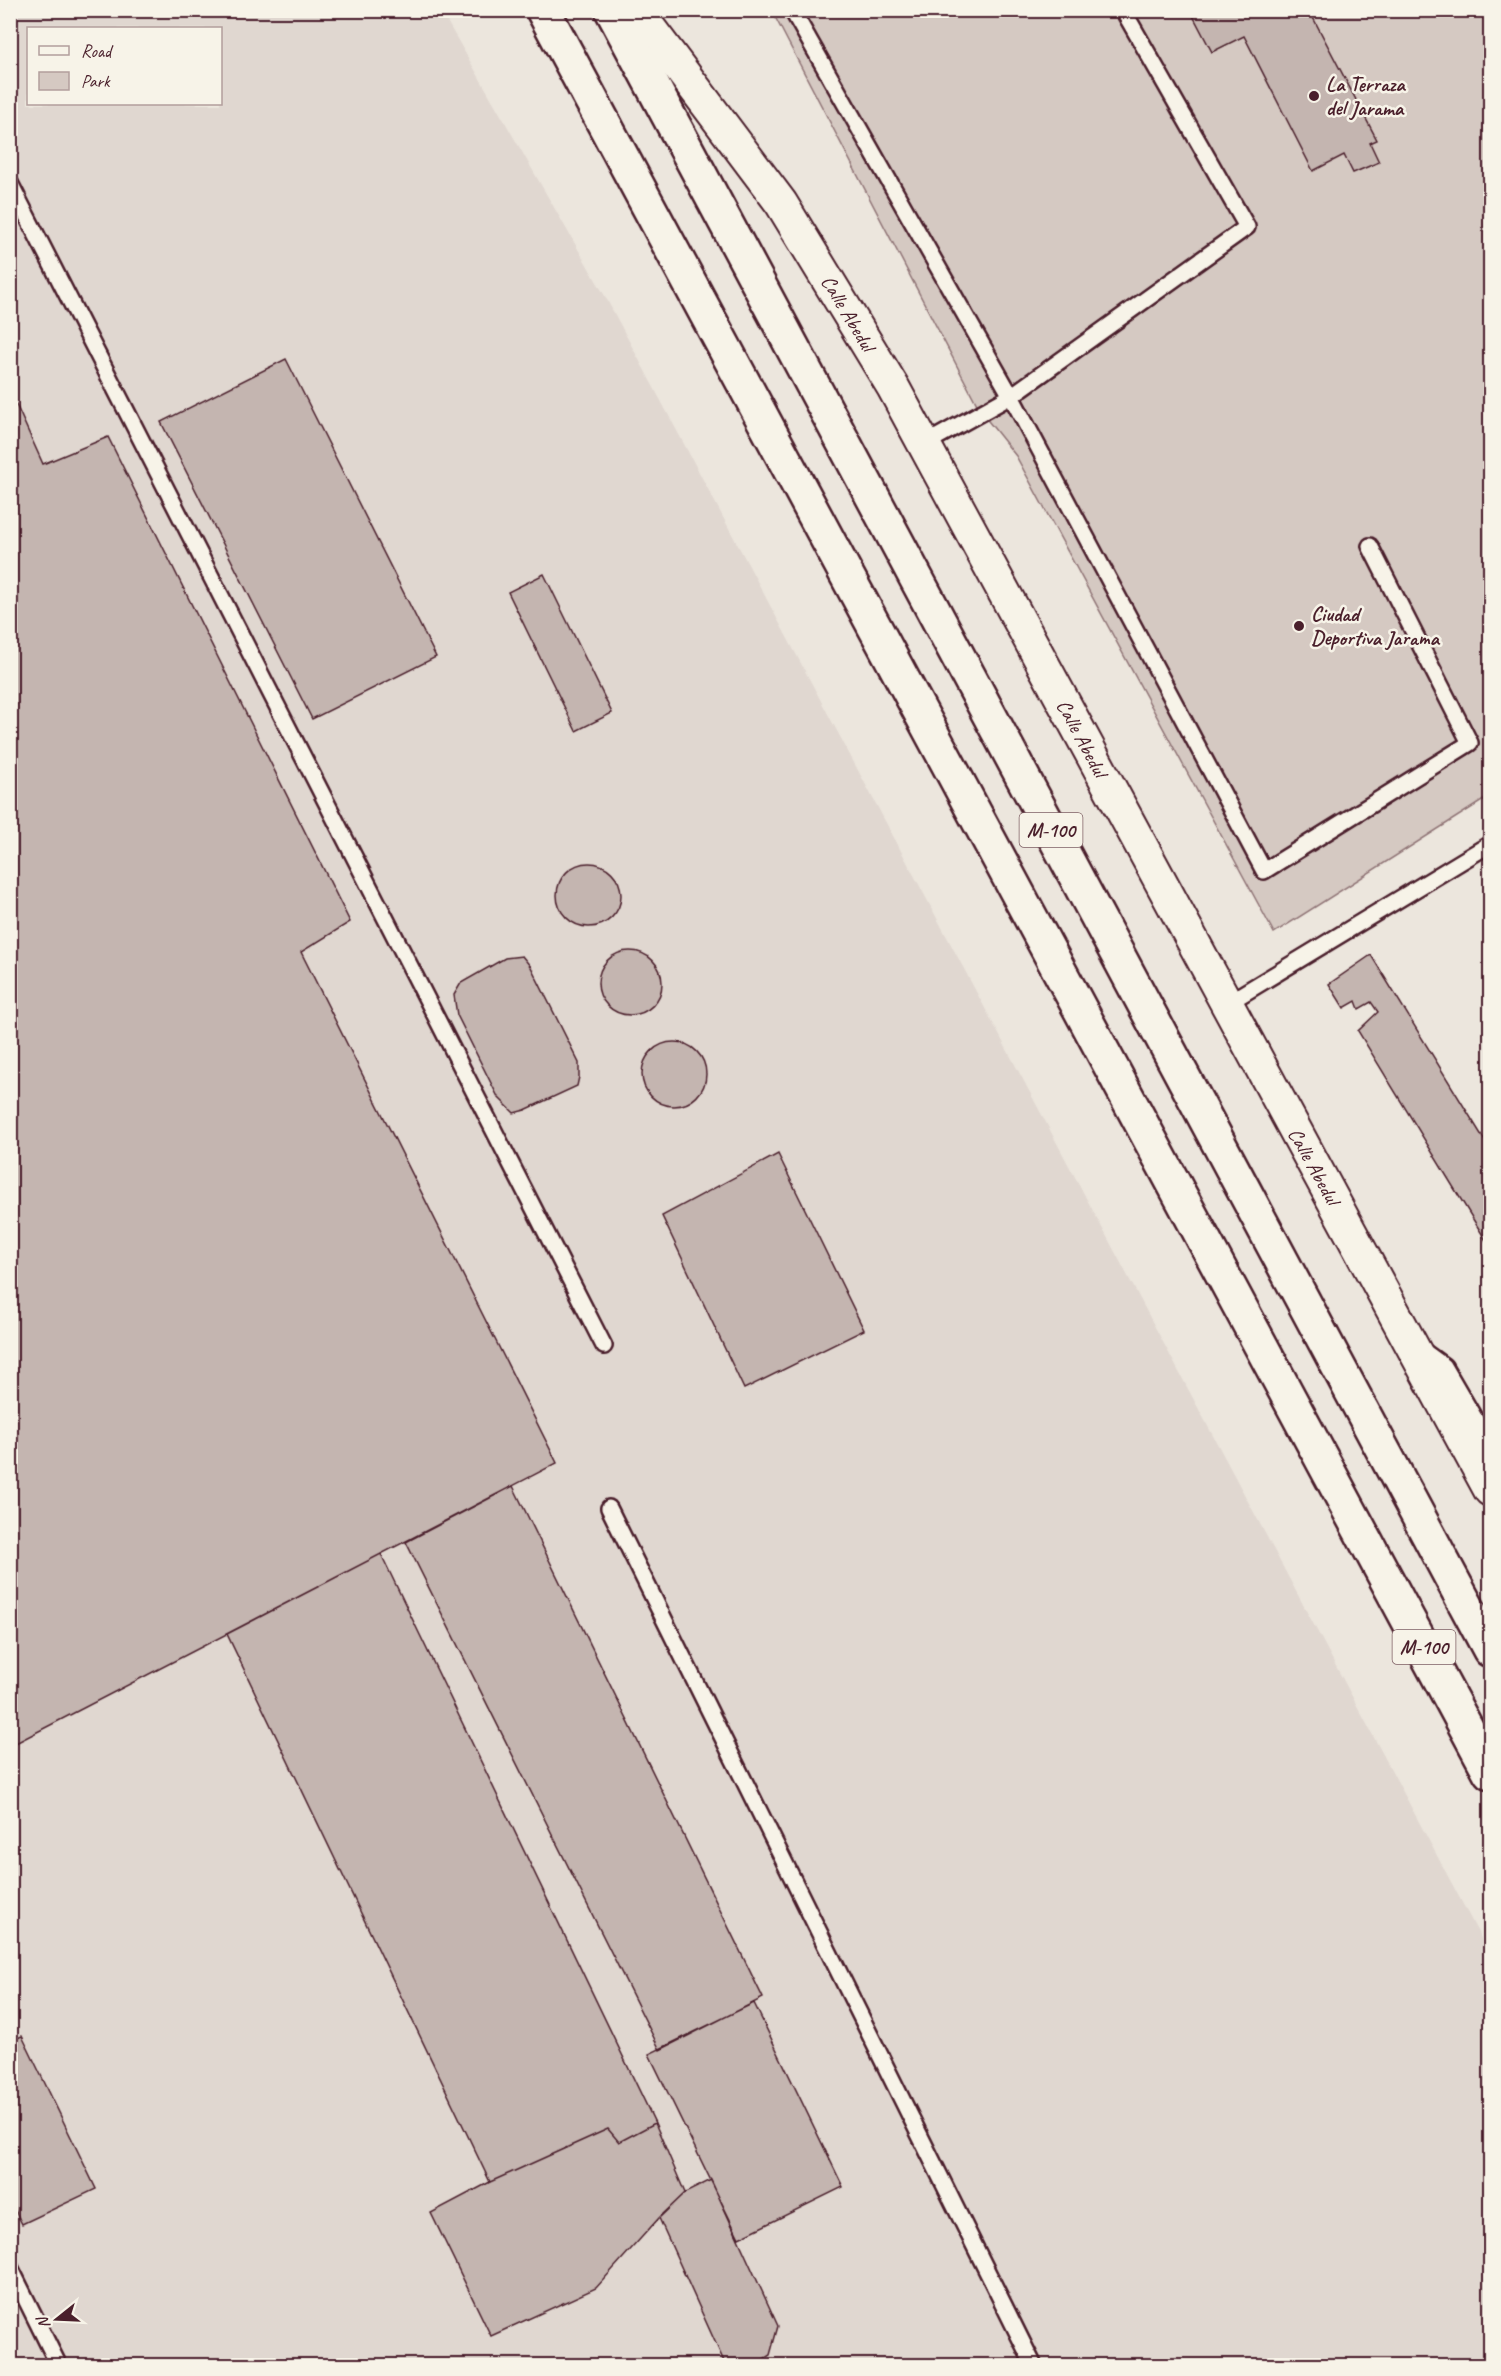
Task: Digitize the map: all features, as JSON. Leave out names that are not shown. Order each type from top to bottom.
[{"type":"highway","name":"M-100","points":[[543,10],[1491,1772]]},
{"type":"highway","name":"M-100","points":[[612,10],[1491,1650]]},
{"type":"street","name":"Calle Abedul","points":[[636,10],[781,203],[893,387],[1491,1490]]},
{"type":"lane","points":[[792,10],[1011,396],[1264,871],[1470,743],[1370,546]]},
{"type":"lane","points":[[923,445],[1011,396],[1247,227],[1123,10]]},
{"type":"lane","points":[[10,183],[604,1346]]},
{"type":"lane","points":[[1226,1004],[1491,844]]},
{"type":"lane","points":[[1409,1340],[1444,1366],[1491,1445]]},
{"type":"lane","points":[[609,1508],[1034,2366]]},
{"type":"lane","points":[[10,2267],[59,2366]]},
{"type":"shaded area","points":[[11,11],[441,11],[605,296],[1490,1955],[1490,2365],[11,2366]]},
{"type":"green space","name":"Ciudad Deportiva Jarama","points":[[772,11],[1490,11],[1490,796],[1274,933],[1016,456],[981,412]]},
{"type":"building","name":"La Terraza del Jarama","points":[[1190,10],[1309,10],[1377,140],[1370,143],[1379,162],[1353,173],[1344,155],[1313,171],[1244,36],[1212,52]]},
{"type":"building","points":[[286,359],[436,657],[312,719],[161,422]]},
{"type":"building","points":[[14,400],[43,464],[108,437],[350,922],[301,952],[557,1463],[10,1746],[10,401]]},
{"type":"building","points":[[544,574],[612,713],[576,731],[508,592]]},
{"type":"building","points":[[583,863],[595,863],[612,872],[619,883],[621,895],[619,907],[612,918],[595,927],[583,927],[571,922],[562,913],[557,901],[557,889],[562,877],[571,868]]},
{"type":"building","points":[[624,951],[636,951],[653,960],[660,971],[662,983],[660,995],[653,1006],[636,1015],[624,1015],[612,1010],[603,1001],[598,989],[598,977],[603,965],[612,956]]},
{"type":"building","points":[[1371,955],[1490,1149],[1490,1247],[1358,1031],[1378,1012],[1371,1002],[1359,1009],[1356,1001],[1344,1008],[1329,984]]},
{"type":"building","points":[[522,956],[531,967],[579,1063],[579,1077],[577,1086],[514,1113],[498,1097],[457,1015],[454,995],[461,983],[505,958]]},
{"type":"building","points":[[668,1042],[680,1042],[697,1051],[704,1062],[706,1074],[704,1086],[697,1097],[680,1106],[668,1106],[656,1101],[647,1092],[642,1080],[642,1068],[647,1056],[656,1047]]},
{"type":"building","points":[[778,1154],[864,1330],[744,1389],[662,1216]]},
{"type":"building","points":[[513,1486],[763,1998],[660,2050],[406,1542]]},
{"type":"building","points":[[381,1554],[655,2123],[619,2142],[608,2129],[490,2182],[227,1634]]},
{"type":"building","points":[[754,2003],[843,2187],[739,2238],[649,2054]]},
{"type":"building","points":[[22,2036],[96,2189],[22,2224],[10,2201],[10,2041]]},
{"type":"building","points":[[655,2123],[685,2193],[659,2218],[596,2288],[491,2336],[431,2213],[490,2182],[608,2129],[619,2142]]},
{"type":"building","points":[[711,2180],[778,2326],[770,2355],[753,2366],[726,2366],[659,2218],[685,2193]]},
{"type":"place","name":"La Terraza del Jarama","points":[[1314,96]]},
{"type":"place","name":"Ciudad Deportiva Jarama","points":[[1299,626]]}]
